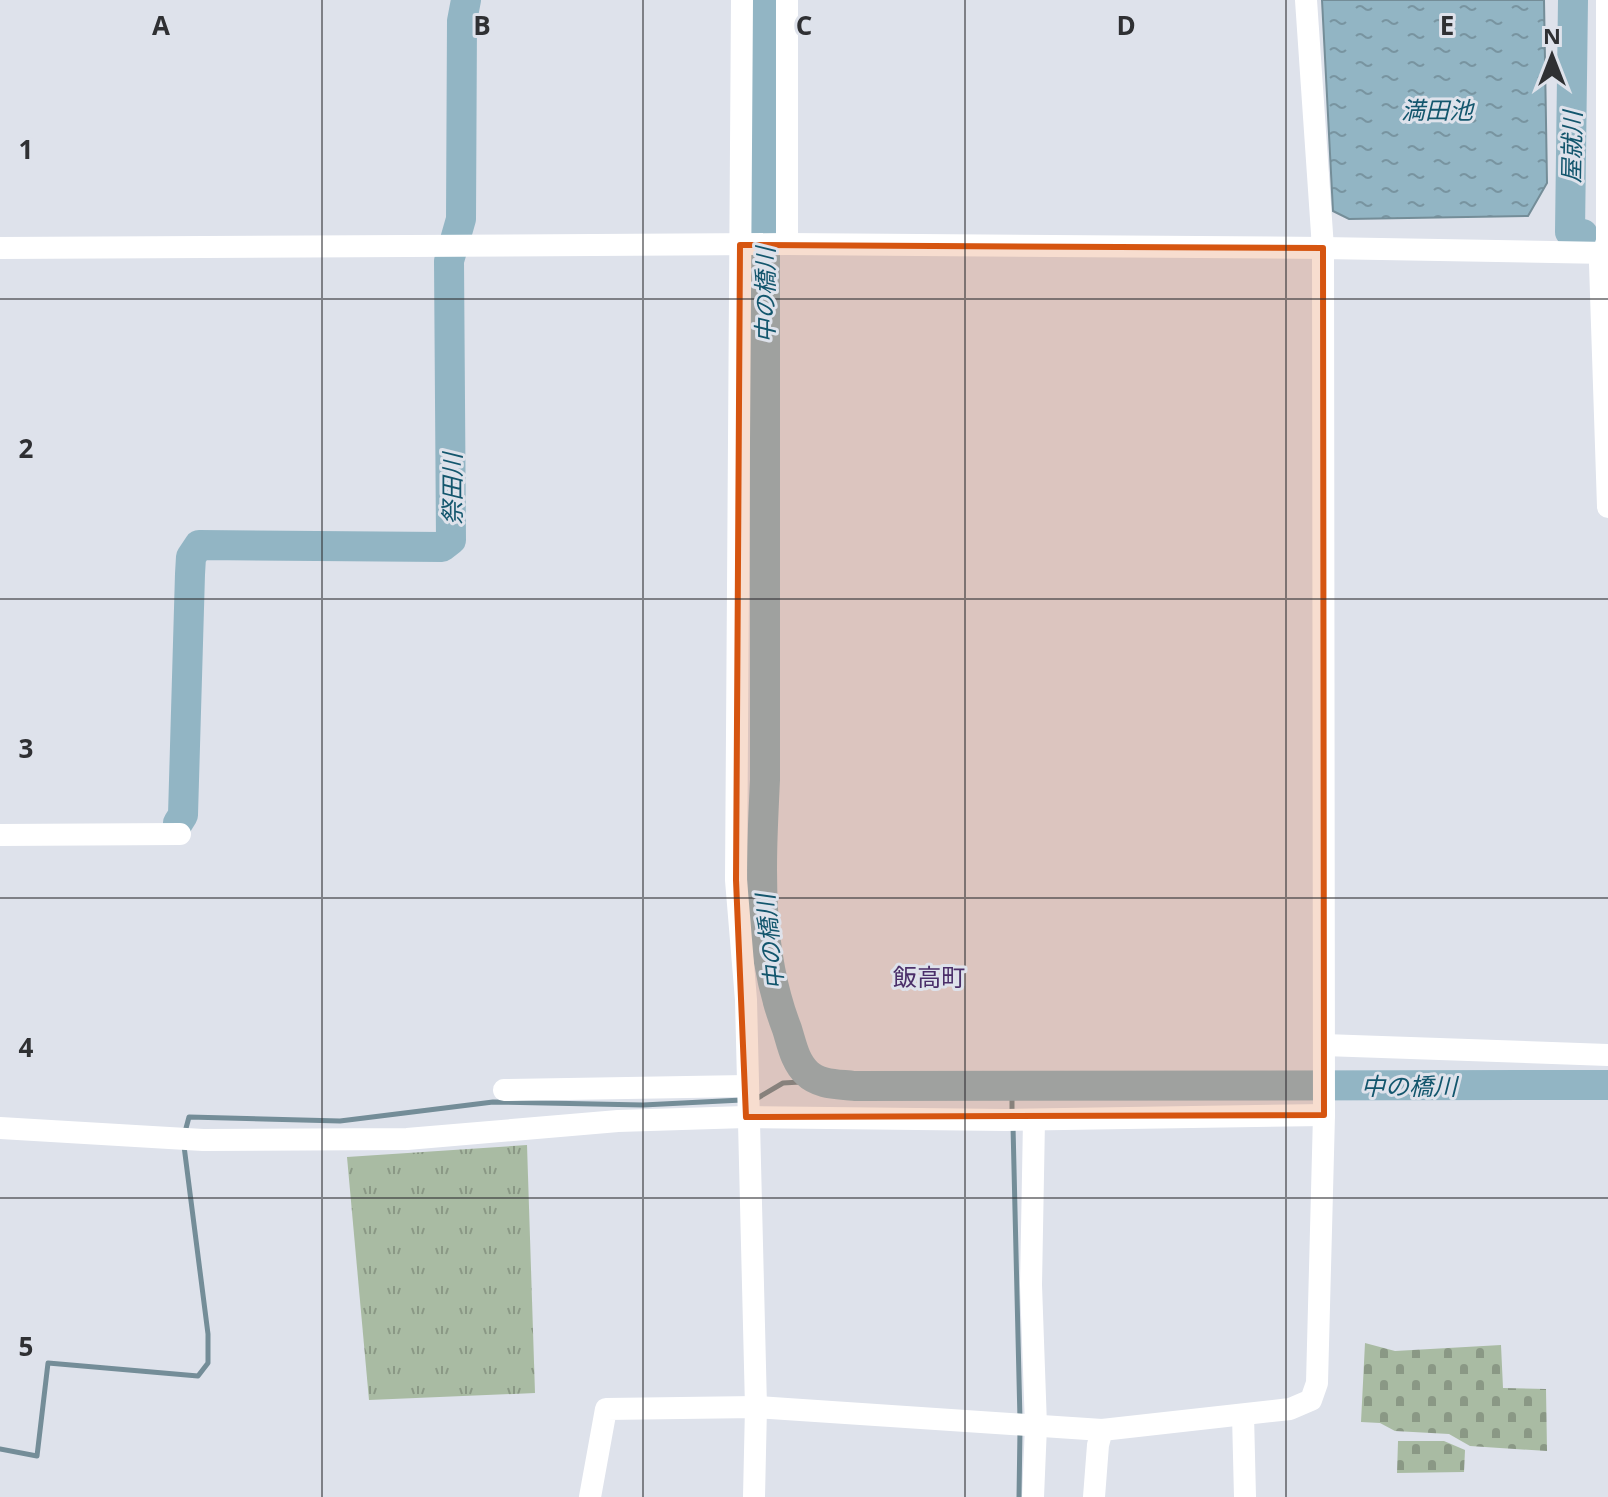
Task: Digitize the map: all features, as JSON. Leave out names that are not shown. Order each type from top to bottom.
[{"type":"street","points":[[742,0],[743,245],[736,880],[746,1000],[746,1101],[756,1407],[754,1497]]},
{"type":"street","points":[[785,244],[787,0]]},
{"type":"street","points":[[590,1497],[606,1409],[756,1407],[1102,1430],[1290,1409],[1311,1400],[1317,1383],[1324,1105],[1323,248],[1306,0]]},
{"type":"street","points":[[1607,0],[1607,241],[1600,279],[1608,507]]},
{"type":"street","points":[[0,248],[785,244],[1606,253]]},
{"type":"street","points":[[0,835],[180,834]]},
{"type":"street","points":[[1324,1053],[1608,1055]]},
{"type":"street","points":[[504,1090],[618,1105],[746,1101]]},
{"type":"street","points":[[0,1128],[203,1140],[375,1140],[618,1105],[746,1101],[1022,1120],[1324,1105]]},
{"type":"street","points":[[1022,1120],[1031,1285],[1026,1425],[1033,1497]]},
{"type":"street","points":[[1243,1415],[1245,1497]]},
{"type":"street","points":[[1094,1497],[1102,1430]]},
{"type":"highlighted area","points":[[740,245],[1323,248],[1324,1115],[746,1117],[736,880]]},
{"type":"green space","points":[[527,1145],[535,1393],[369,1400],[347,1157]]},
{"type":"green space","points":[[1365,1343],[1395,1351],[1501,1345],[1503,1388],[1546,1389],[1547,1451],[1470,1446],[1449,1434],[1395,1431],[1380,1423],[1361,1422]]},
{"type":"green space","points":[[1398,1441],[1444,1441],[1465,1450],[1464,1472],[1397,1473]]},
{"type":"water","name":"満田池","points":[[1322,0],[1544,0],[1547,183],[1528,216],[1349,219],[1333,211]]},
{"type":"waterway","name":"祭田川","points":[[178,823],[183,815],[191,557],[199,545],[442,547],[451,540],[449,261],[461,219],[462,21],[466,0]]},
{"type":"waterway","name":"中の橋川","points":[[765,0],[763,906],[765,937],[777,999],[794,1053],[803,1069],[823,1082],[854,1086],[1608,1085]]},
{"type":"waterway","name":"屋就川","points":[[1573,0],[1570,232],[1583,234]]},
{"type":"waterway","points":[[756,1099],[783,1083],[818,1081]]},
{"type":"waterway","points":[[1012,1088],[1012,1112]]},
{"type":"waterway","points":[[185,1132],[189,1117],[340,1121],[493,1102],[643,1105],[742,1100]]},
{"type":"waterway","points":[[1013,1126],[1020,1420]]},
{"type":"waterway","points":[[0,1449],[37,1456],[48,1363],[198,1376],[208,1363],[208,1334],[184,1146]]},
{"type":"waterway","points":[[1019,1497],[1020,1430]]},
{"type":"district","name":"飯高町","points":[[929,976]]}]
